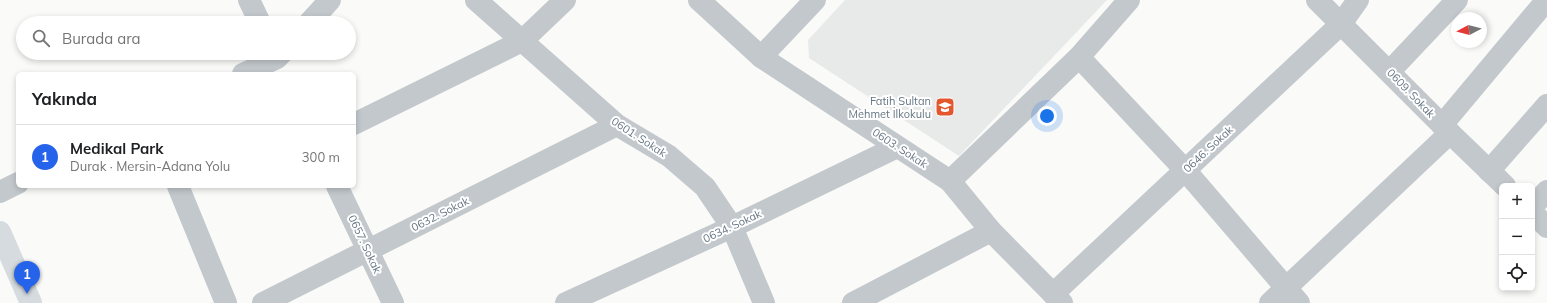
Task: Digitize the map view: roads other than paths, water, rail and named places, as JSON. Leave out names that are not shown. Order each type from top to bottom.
[{"type":"highway","points":[[0,232],[31,303]]},
{"type":"street","points":[[249,0],[257,16]]},
{"type":"street","points":[[315,16],[330,0]]},
{"type":"street","name":"0601. Sokak","points":[[476,0],[617,124],[669,156],[705,187],[732,227],[764,303]]},
{"type":"street","points":[[356,123],[522,41],[565,0]]},
{"type":"street","name":"0603. Sokak","points":[[699,0],[761,58],[950,181],[991,232],[1057,299]]},
{"type":"street","points":[[761,58],[815,0]]},
{"type":"street","points":[[950,181],[1079,57],[1129,0]]},
{"type":"street","name":"0609. Sokak","points":[[1317,0],[1502,183]]},
{"type":"street","name":"0646. Sokak","points":[[1057,299],[1186,170],[1342,24],[1358,0]]},
{"type":"street","points":[[1390,71],[1456,0]]},
{"type":"street","points":[[1079,57],[1186,170],[1285,298],[1446,129],[1545,2]]},
{"type":"street","points":[[248,72],[279,60]]},
{"type":"street","points":[[1489,170],[1547,105]]},
{"type":"street","name":"0632. Sokak","points":[[263,303],[617,124]]},
{"type":"street","name":"0634. Sokak","points":[[566,303],[732,227],[897,147]]},
{"type":"street","points":[[0,192],[16,184]]},
{"type":"street","points":[[179,188],[226,303]]},
{"type":"street","name":"0657. Sokak","points":[[338,188],[393,303]]},
{"type":"street","points":[[1535,204],[1547,191]]},
{"type":"street","points":[[1535,215],[1547,227]]},
{"type":"street","points":[[853,303],[991,232]]},
{"type":"place","name":"Fatih Sultan Mehmet İlkokulu","points":[[945,107]]},
{"type":"place","name":"Medikal Park","points":[[27,294]]}]
